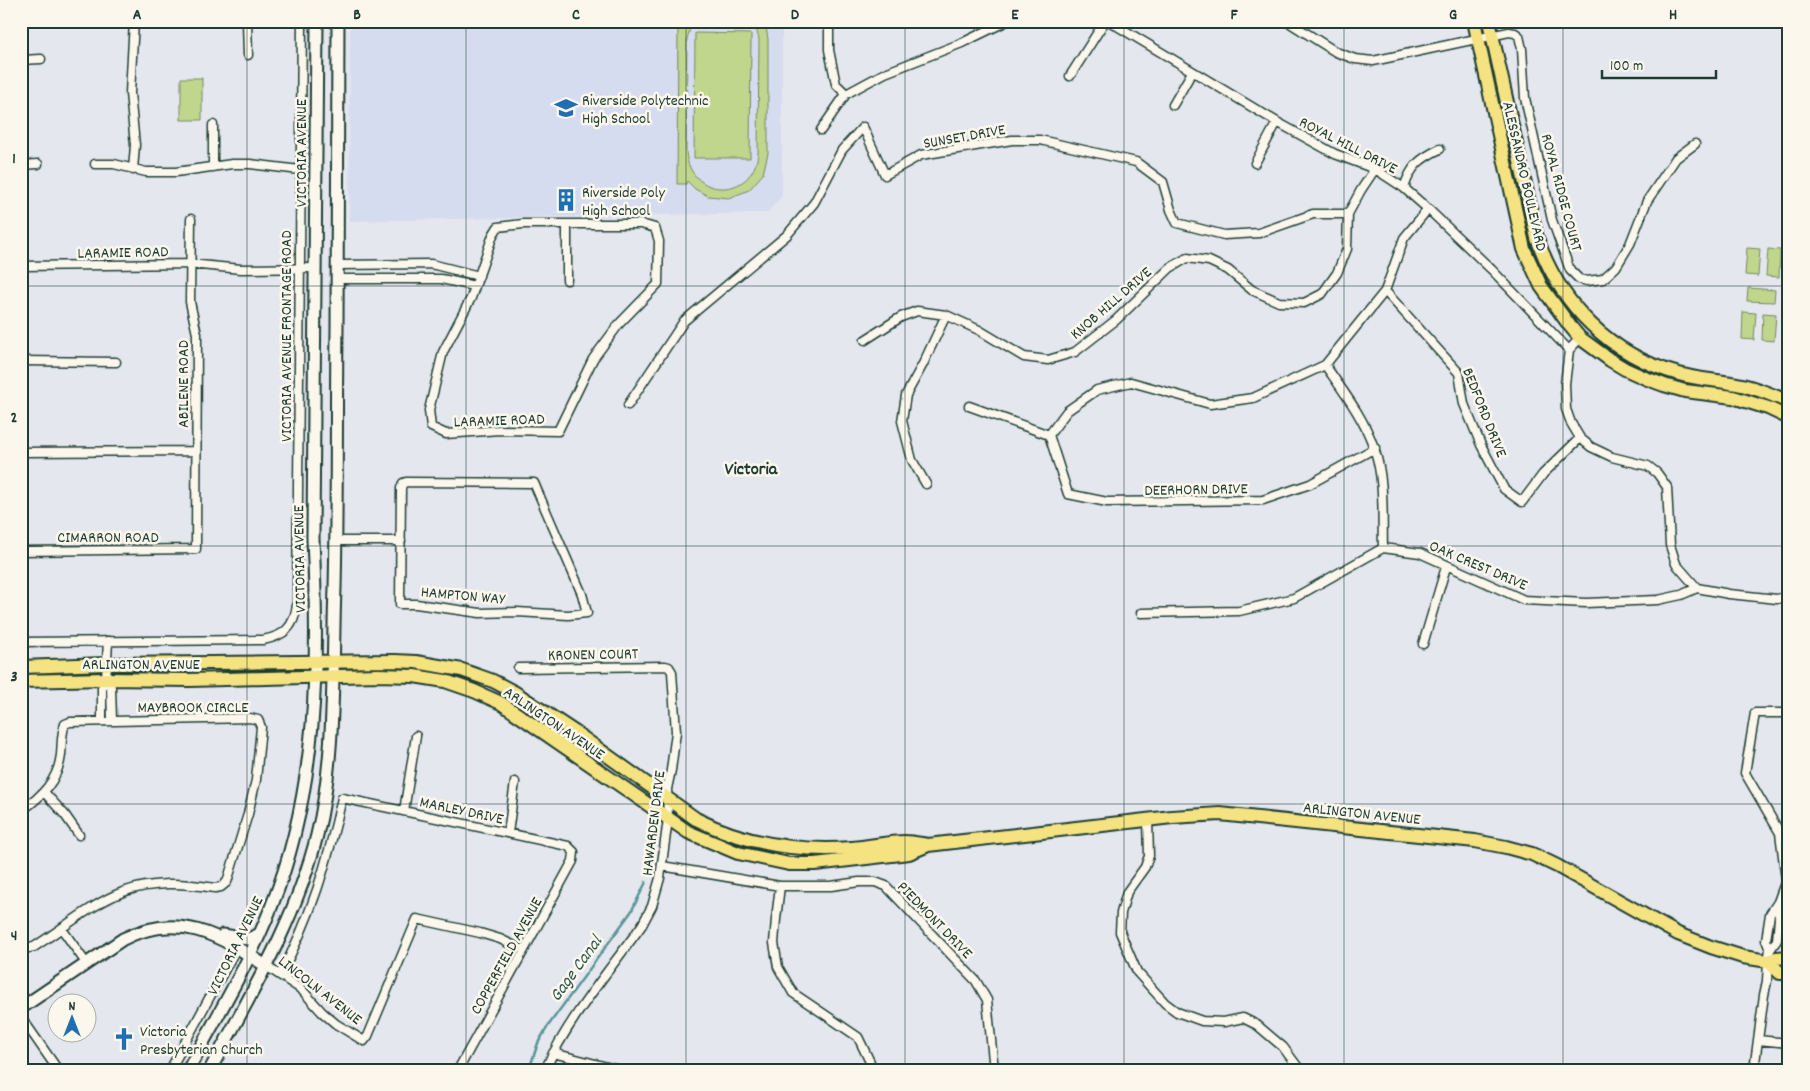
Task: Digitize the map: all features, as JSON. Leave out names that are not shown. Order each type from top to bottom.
[{"type":"main road","name":"VICTORIA AVENUE","points":[[188,1070],[260,934],[285,870],[302,807],[310,749],[316,594],[313,539],[317,21]]},
{"type":"main road","points":[[210,1070],[285,929],[297,899],[318,833],[326,782],[330,739],[336,540],[338,21]]},
{"type":"main road","name":"ALESSANDRO BOULEVARD","points":[[1474,21],[1524,249],[1541,286],[1580,338],[1625,369],[1664,385],[1685,391],[1733,397],[1768,408],[1789,418]]},
{"type":"main road","name":"ALESSANDRO BOULEVARD","points":[[1490,21],[1536,238],[1549,269],[1572,306],[1608,339],[1633,356],[1661,369],[1682,375],[1733,383],[1789,402]]},
{"type":"main road","points":[[1549,269],[1550,282],[1574,318],[1579,329],[1580,338],[1586,336],[1593,338],[1611,349],[1633,356]]},
{"type":"main road","points":[[1768,408],[1789,413]]},
{"type":"main road","name":"ARLINGTON AVENUE","points":[[21,667],[106,664],[416,662],[462,670],[493,681],[514,692],[696,819],[718,830],[762,844],[822,849],[852,848],[905,842],[928,845],[1197,814],[1243,816],[1476,841],[1532,854],[1690,940],[1730,953],[1776,958],[1789,957]]},
{"type":"main road","name":"ARLINGTON AVENUE","points":[[21,681],[190,680],[314,676],[414,676],[445,680],[501,703],[688,832],[738,854],[789,864],[837,863],[909,853],[928,845]]},
{"type":"main road","name":"LINCOLN AVENUE","points":[[21,1008],[123,939],[136,932],[148,929],[184,926],[206,932],[237,947],[266,966]]},
{"type":"main road","points":[[217,936],[227,934],[237,938],[248,939],[260,934]]},
{"type":"main road","name":"ARLINGTON AVENUE","points":[[1769,956],[1780,973],[1789,973]]},
{"type":"street","points":[[133,170],[135,145],[130,93],[134,21]]},
{"type":"street","points":[[247,21],[248,55]]},
{"type":"street","name":"VICTORIA AVENUE FRONTAGE ROAD","points":[[108,641],[262,640],[277,637],[294,620],[297,605],[302,21]]},
{"type":"street","points":[[830,21],[829,50],[836,84],[846,94]]},
{"type":"street","points":[[821,130],[846,94],[885,73],[962,43],[1007,21]]},
{"type":"street","points":[[1070,76],[1105,21]]},
{"type":"street","name":"ROYAL HILL DRIVE","points":[[1109,21],[1277,122],[1335,154],[1375,170],[1404,188],[1491,269],[1569,350]]},
{"type":"street","points":[[1287,21],[1336,52],[1355,60],[1373,61],[1493,36]]},
{"type":"street","name":"ROYAL RIDGE COURT","points":[[1493,36],[1509,32],[1519,36],[1522,49],[1525,98],[1552,220],[1570,270],[1579,279],[1587,281],[1603,279],[1616,266],[1630,244],[1647,201],[1676,158],[1695,144]]},
{"type":"street","points":[[21,60],[41,59]]},
{"type":"street","points":[[1172,105],[1192,72]]},
{"type":"street","points":[[1254,163],[1277,122]]},
{"type":"street","points":[[213,125],[213,167]]},
{"type":"street","name":"SUNSET DRIVE","points":[[628,404],[684,321],[787,235],[814,203],[842,150],[863,127],[885,175],[921,155],[1012,140],[1040,140],[1136,162],[1163,182],[1170,210],[1177,223],[1198,229],[1224,235],[1259,233],[1313,214],[1348,214]]},
{"type":"street","points":[[1404,188],[1414,165],[1424,156],[1440,149]]},
{"type":"street","points":[[21,165],[38,164]]},
{"type":"street","points":[[96,164],[114,164],[133,170],[176,172],[250,164],[300,170]]},
{"type":"street","points":[[1348,214],[1375,170]]},
{"type":"street","points":[[969,406],[1049,434],[1067,411],[1097,390],[1130,382],[1210,404],[1253,398],[1325,365],[1385,291],[1404,238],[1428,209]]},
{"type":"street","name":"KNOB HILL DRIVE","points":[[946,315],[979,330],[1024,357],[1048,360],[1075,352],[1116,320],[1170,268],[1187,258],[1209,261],[1228,270],[1252,290],[1279,302],[1304,303],[1322,294],[1337,272],[1348,249],[1348,214]]},
{"type":"street","name":"ABILENE ROAD","points":[[191,219],[190,302],[197,334],[196,549]]},
{"type":"street","name":"LARAMIE ROAD","points":[[523,224],[641,224],[655,228],[659,241],[658,284],[619,324],[593,359],[558,431],[499,430],[446,434],[431,427],[429,410],[443,352],[471,298],[479,276],[498,227],[523,224]]},
{"type":"street","points":[[567,224],[568,280]]},
{"type":"street","name":"LARAMIE ROAD","points":[[21,266],[190,264],[241,269],[315,268]]},
{"type":"street","points":[[337,265],[431,264],[479,276]]},
{"type":"street","points":[[337,279],[440,279],[475,286]]},
{"type":"street","name":"BEDFORD DRIVE","points":[[1385,291],[1459,373],[1464,404],[1481,445],[1504,489],[1522,502],[1543,474],[1580,438]]},
{"type":"street","points":[[865,340],[901,317],[917,311],[946,315],[906,395],[902,421],[912,460],[926,484]]},
{"type":"street","points":[[1580,338],[1569,350],[1564,394],[1566,409],[1571,423],[1580,438],[1591,447],[1612,456],[1648,466],[1657,473],[1668,487],[1670,545],[1676,564],[1697,588],[1729,594],[1777,599],[1789,596]]},
{"type":"street","points":[[21,361],[116,362]]},
{"type":"street","points":[[1141,613],[1238,611],[1294,598],[1383,548],[1381,480],[1375,448],[1357,411],[1325,365]]},
{"type":"street","name":"DEERHORN DRIVE","points":[[1049,434],[1068,494],[1107,502],[1263,500],[1310,484],[1375,448]]},
{"type":"street","points":[[21,452],[196,451]]},
{"type":"street","name":"HAMPTON WAY","points":[[406,482],[532,482],[582,594],[586,613],[568,615],[517,612],[480,613],[416,604],[400,604],[401,540],[401,488],[406,482]]},
{"type":"street","points":[[336,540],[401,540]]},
{"type":"street","name":"OAK CREST DRIVE","points":[[1383,548],[1420,554],[1524,600],[1586,603],[1658,600],[1681,595],[1697,588]]},
{"type":"street","name":"CIMARRON ROAD","points":[[21,551],[196,549]]},
{"type":"street","points":[[1423,644],[1446,566]]},
{"type":"street","points":[[21,642],[108,641],[106,679],[102,688],[102,720]]},
{"type":"street","name":"HAWARDEN DRIVE","points":[[545,1070],[566,1030],[642,925],[652,906],[662,866],[668,819],[666,799],[676,727],[672,672],[669,667]]},
{"type":"street","name":"KRONEN COURT","points":[[518,668],[669,667]]},
{"type":"street","points":[[21,811],[37,800],[51,783],[58,770],[62,730],[65,724],[70,722],[112,720],[111,687],[106,679]]},
{"type":"street","points":[[1754,1070],[1769,956],[1766,940],[1769,916],[1778,902],[1787,880],[1780,833],[1745,773],[1755,713],[1789,713]]},
{"type":"street","name":"MAYBROOK CIRCLE","points":[[62,929],[103,902],[123,892],[148,885],[170,883],[221,887],[226,882],[248,814],[256,780],[261,727],[258,720],[250,718],[177,718],[157,721],[112,720]]},
{"type":"street","points":[[404,811],[416,736]]},
{"type":"street","points":[[508,833],[515,782]]},
{"type":"street","points":[[44,792],[65,815],[79,835]]},
{"type":"street","name":"MARLEY DRIVE","points":[[280,975],[300,935],[313,903],[330,850],[342,798],[568,846],[574,852]]},
{"type":"street","points":[[1148,820],[1148,856],[1145,866],[1127,892],[1120,912],[1120,932],[1126,950],[1137,972],[1165,1003],[1177,1012],[1202,1021],[1224,1022],[1243,1018],[1256,1024],[1284,1047],[1300,1070]]},
{"type":"street","name":"COPPERFIELD AVENUE","points":[[458,1070],[574,861],[574,852]]},
{"type":"street","name":"PIEDMONT DRIVE","points":[[662,866],[780,886],[830,886],[859,882],[876,882],[886,886],[976,981],[987,1000],[994,1070]]},
{"type":"street","points":[[780,886],[774,943],[778,968],[793,993],[858,1038],[870,1062],[870,1070]]},
{"type":"street","name":"LINCOLN AVENUE","points":[[266,966],[302,990],[336,1024],[364,1041],[368,1036],[417,920],[480,933],[500,939],[523,950]]},
{"type":"street","points":[[21,942],[29,948],[34,947],[62,929],[86,963]]},
{"type":"street","points":[[170,1070],[237,947]]},
{"type":"street","points":[[21,1017],[58,1070]]},
{"type":"street","points":[[1758,1040],[1789,1043]]},
{"type":"street","points":[[553,1053],[619,1070]]},
{"type":"shaded area","name":"Riverside Polytechnic High School","points":[[350,21],[782,21],[782,196],[767,213],[349,221]]},
{"type":"green space","points":[[678,21],[692,21],[687,39],[686,152],[690,168],[698,179],[709,186],[722,188],[735,186],[746,179],[754,168],[758,153],[759,39],[754,21],[765,21],[768,39],[768,153],[763,174],[749,190],[729,198],[708,196],[695,189],[687,181],[686,184],[677,184]]},
{"type":"green space","points":[[695,33],[751,34],[750,158],[694,158]]},
{"type":"green space","points":[[181,78],[202,78],[202,120],[181,120]]},
{"type":"green space","points":[[1747,248],[1760,249],[1758,276],[1745,275]]},
{"type":"green space","points":[[1768,249],[1780,250],[1779,277],[1766,276]]},
{"type":"green space","points":[[1748,288],[1775,290],[1774,302],[1747,301]]},
{"type":"green space","points":[[1743,312],[1756,313],[1754,340],[1742,339]]},
{"type":"green space","points":[[1763,313],[1776,314],[1774,341],[1762,340]]},
{"type":"waterway","name":"Gage Canal","points":[[529,1070],[538,1043],[548,1026],[631,912],[646,882]]},
{"type":"place","name":"Riverside Polytechnic High School","points":[[566,108]]},
{"type":"place","name":"Riverside Poly High School","points":[[566,200]]},
{"type":"place","name":"Victoria Presbyterian Church","points":[[124,1039]]},
{"type":"district","name":"Victoria","points":[[751,468]]}]
